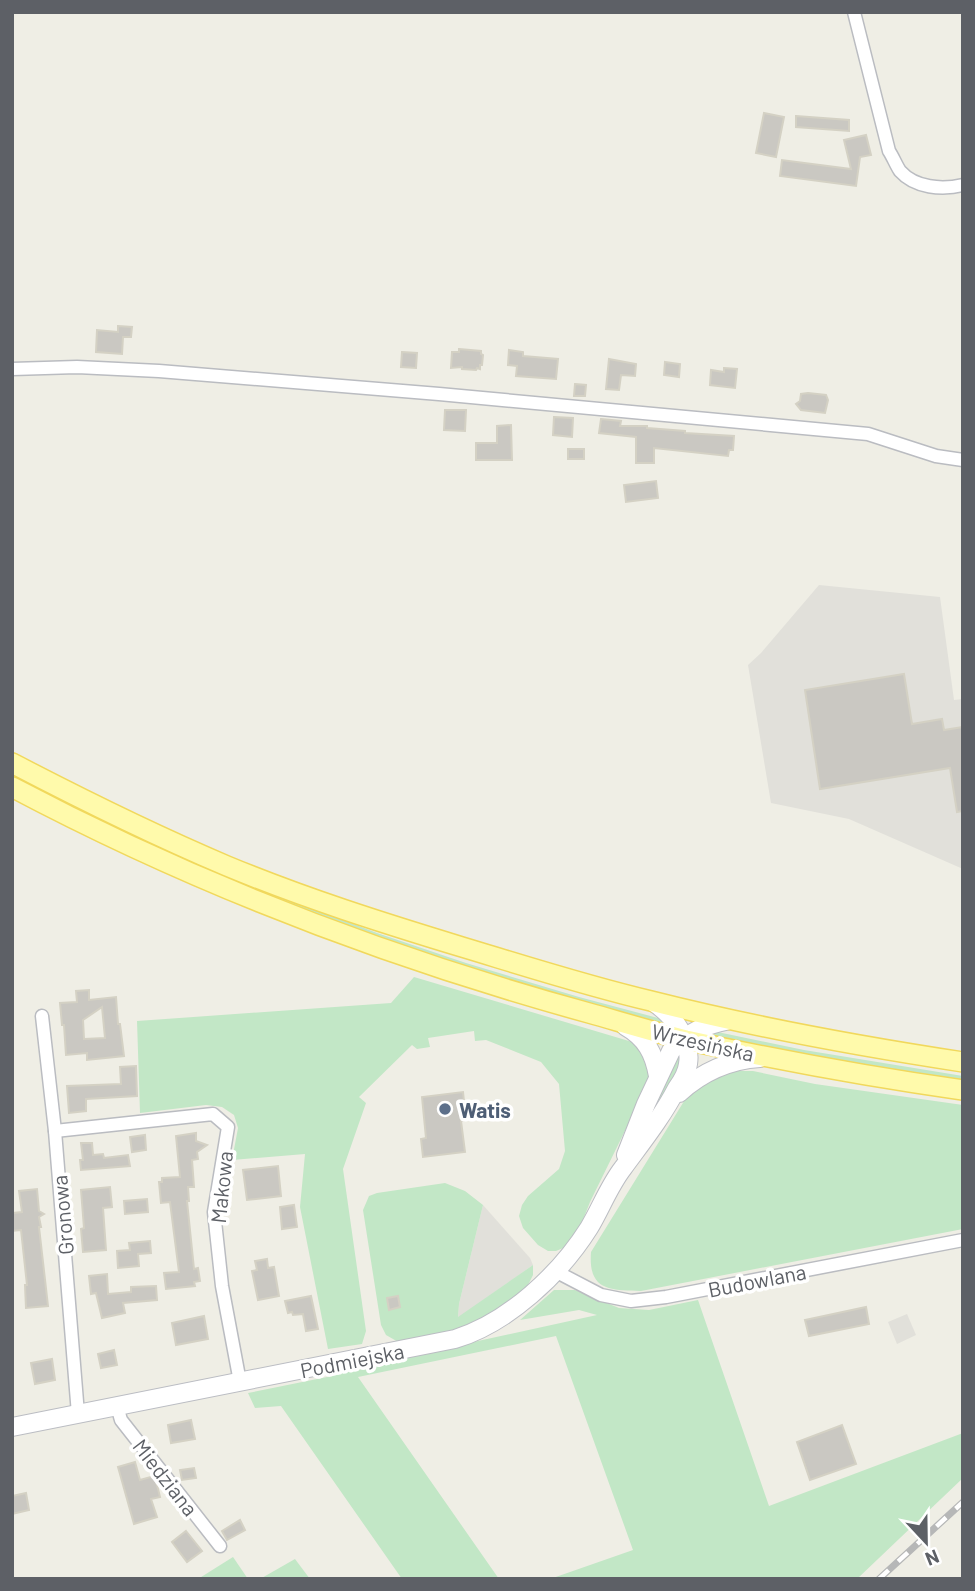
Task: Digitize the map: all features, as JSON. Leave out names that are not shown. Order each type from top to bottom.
[{"type":"main road","name":"Wrzesińska","points":[[12,763],[117,816],[250,875],[363,917],[651,1002],[808,1036],[963,1062]]},
{"type":"main road","name":"Wrzesińska","points":[[12,787],[134,848],[235,892],[449,972],[684,1039],[901,1082],[963,1090]]},
{"type":"street","points":[[855,12],[889,151],[900,171],[914,181],[930,187],[963,185]]},
{"type":"street","points":[[12,369],[76,367],[159,371],[868,434],[936,456],[963,460]]},
{"type":"street","points":[[651,1002],[671,1018],[684,1039]]},
{"type":"street","name":"Gronowa","points":[[41,1016],[55,1131],[78,1414]]},
{"type":"street","name":"Podmiejska","points":[[620,1171],[632,1137],[671,1051],[698,1028],[732,1019]]},
{"type":"street","points":[[618,1021],[649,1046],[658,1076]]},
{"type":"street","name":"Podmiejska","points":[[12,1427],[467,1336],[487,1326],[541,1285],[574,1249],[588,1229],[620,1171],[669,1104],[688,1068],[684,1039]]},
{"type":"street","points":[[669,1104],[692,1082],[719,1067],[744,1060],[773,1058]]},
{"type":"street","name":"Makowa","points":[[55,1131],[214,1114],[228,1127],[214,1212],[222,1286],[240,1382]]},
{"type":"street","name":"Budowlana","points":[[555,1271],[601,1296],[631,1301],[666,1297],[963,1240]]},
{"type":"street","name":"Miedziana","points":[[117,1406],[121,1420],[220,1546]]},
{"type":"shaded area","points":[[819,585],[940,597],[954,700],[963,699],[963,869],[849,819],[771,803],[748,665]]},
{"type":"shaded area","points":[[483,1205],[530,1258],[533,1265],[458,1318],[459,1304]]},
{"type":"shaded area","points":[[907,1314],[916,1335],[897,1344],[888,1322]]},
{"type":"green space","points":[[12,772],[288,899],[466,963],[658,1018],[666,1025],[578,1002],[375,937],[254,890],[142,841],[12,777]]},
{"type":"green space","points":[[414,977],[639,1044],[647,1066],[646,1088],[579,1230],[568,1246],[548,1251],[538,1245],[523,1228],[519,1216],[528,1196],[559,1169],[565,1151],[559,1084],[541,1062],[486,1040],[475,1041],[474,1031],[428,1038],[430,1047],[417,1049],[412,1045],[359,1097],[366,1103],[343,1169],[366,1331],[362,1344],[328,1349],[300,1207],[305,1154],[232,1160],[238,1128],[234,1115],[222,1107],[206,1105],[140,1113],[137,1021],[391,1003]]},
{"type":"green space","points":[[708,1030],[804,1050],[963,1076],[963,1083],[701,1035]]},
{"type":"green space","points":[[678,1055],[684,1063],[636,1140]]},
{"type":"green space","points":[[736,1071],[753,1071],[815,1084],[963,1105],[963,1229],[641,1291],[603,1286],[593,1274],[591,1252],[686,1098],[708,1080]]},
{"type":"green space","points":[[445,1183],[465,1191],[483,1205],[458,1317],[533,1265],[533,1275],[527,1287],[509,1302],[465,1330],[400,1343],[386,1335],[381,1325],[363,1210],[369,1196],[377,1193]]},
{"type":"green space","points":[[554,1290],[575,1290],[619,1308],[649,1310],[698,1300],[769,1506],[963,1433],[963,1478],[857,1579],[550,1579],[633,1550],[556,1336],[358,1377],[499,1579],[402,1579],[281,1406],[255,1408],[248,1393],[597,1315],[579,1310],[520,1320]]},
{"type":"green space","points":[[233,1557],[248,1579],[198,1579]]},
{"type":"green space","points":[[295,1559],[310,1579],[260,1579]]},
{"type":"building","points":[[764,113],[784,117],[776,157],[756,153]]},
{"type":"building","points":[[796,116],[849,120],[849,131],[796,127]]},
{"type":"building","points":[[866,135],[871,155],[860,157],[856,186],[780,176],[782,160],[851,169],[844,140]]},
{"type":"building","points":[[118,326],[132,327],[131,337],[123,337],[122,354],[96,352],[97,330],[118,332]]},
{"type":"building","points":[[459,349],[481,351],[483,355],[480,369],[451,368],[452,352],[459,352]]},
{"type":"building","points":[[509,350],[523,352],[523,356],[558,359],[556,379],[516,376],[517,366],[508,365]]},
{"type":"building","points":[[402,352],[417,353],[416,368],[401,367]]},
{"type":"building","points":[[609,359],[636,364],[635,376],[621,375],[619,390],[606,389]]},
{"type":"building","points":[[665,362],[680,364],[679,377],[664,375]]},
{"type":"building","points":[[724,368],[737,369],[735,388],[710,385],[711,370],[724,372]]},
{"type":"building","points":[[575,384],[586,385],[585,396],[574,396]]},
{"type":"building","points":[[801,394],[826,395],[828,400],[825,413],[801,410],[796,404],[800,401]]},
{"type":"building","points":[[445,410],[466,410],[465,431],[444,430]]},
{"type":"building","points":[[554,417],[573,418],[572,437],[553,435]]},
{"type":"building","points":[[601,419],[621,421],[620,426],[647,426],[685,433],[734,436],[733,450],[729,450],[728,456],[654,448],[654,463],[636,463],[636,437],[599,433]]},
{"type":"building","points":[[511,425],[512,460],[476,460],[476,443],[497,443],[497,426]]},
{"type":"building","points":[[568,449],[584,449],[584,459],[568,459]]},
{"type":"building","points":[[656,481],[658,498],[626,502],[624,485]]},
{"type":"building","points":[[904,674],[912,724],[942,719],[944,730],[963,727],[963,811],[957,812],[950,768],[820,789],[805,690]]},
{"type":"building","points":[[89,990],[89,1000],[116,997],[124,1056],[87,1060],[87,1053],[66,1055],[60,1003],[77,1002],[76,991]],"holes":[[[102,1007],[105,1038],[84,1039],[83,1020]]]},
{"type":"building","points":[[136,1066],[137,1096],[86,1099],[86,1111],[69,1113],[67,1086],[121,1084],[120,1067]]},
{"type":"building","points":[[463,1092],[466,1120],[461,1121],[465,1152],[423,1157],[421,1139],[426,1138],[422,1097]]},
{"type":"building","points":[[196,1133],[196,1141],[207,1145],[197,1152],[198,1159],[192,1160],[194,1187],[188,1187],[187,1201],[194,1269],[198,1268],[200,1281],[194,1282],[195,1286],[166,1289],[164,1273],[179,1272],[170,1202],[161,1203],[159,1182],[162,1182],[162,1178],[180,1177],[176,1136]]},
{"type":"building","points":[[145,1135],[146,1150],[132,1152],[130,1137]]},
{"type":"building","points":[[81,1143],[92,1143],[93,1155],[103,1154],[104,1158],[128,1155],[130,1166],[81,1170]]},
{"type":"building","points":[[278,1166],[281,1196],[247,1200],[243,1170]]},
{"type":"building","points":[[110,1187],[112,1207],[103,1208],[106,1250],[83,1252],[81,1190]]},
{"type":"building","points":[[37,1189],[39,1211],[44,1214],[39,1217],[39,1227],[48,1306],[26,1308],[27,1285],[21,1230],[12,1231],[12,1218],[13,1213],[22,1212],[19,1191]]},
{"type":"building","points":[[147,1199],[148,1212],[125,1214],[124,1201]]},
{"type":"building","points":[[294,1205],[297,1227],[282,1229],[280,1207]]},
{"type":"building","points":[[150,1241],[151,1253],[138,1254],[139,1266],[118,1268],[117,1251],[130,1250],[129,1243]]},
{"type":"building","points":[[267,1259],[268,1268],[274,1267],[279,1296],[258,1300],[252,1271],[257,1270],[255,1261]]},
{"type":"building","points":[[107,1274],[108,1294],[131,1292],[131,1287],[156,1286],[157,1300],[123,1303],[125,1313],[102,1318],[96,1293],[91,1294],[89,1276]]},
{"type":"building","points":[[311,1296],[318,1329],[306,1331],[303,1314],[288,1313],[285,1301]]},
{"type":"building","points":[[398,1296],[400,1307],[389,1310],[387,1298]]},
{"type":"building","points":[[866,1307],[869,1324],[809,1336],[805,1320]]},
{"type":"building","points":[[204,1316],[208,1339],[176,1345],[172,1323]]},
{"type":"building","points":[[114,1350],[117,1365],[101,1368],[98,1354]]},
{"type":"building","points":[[52,1359],[55,1380],[35,1384],[31,1363]]},
{"type":"building","points":[[191,1420],[195,1439],[171,1443],[168,1425]]},
{"type":"building","points":[[842,1425],[856,1464],[810,1480],[797,1442]]},
{"type":"building","points":[[135,1462],[140,1480],[155,1477],[160,1497],[151,1499],[157,1517],[134,1524],[118,1467]]},
{"type":"building","points":[[194,1468],[196,1478],[182,1480],[180,1470]]},
{"type":"building","points":[[26,1493],[29,1510],[12,1514],[12,1496]]},
{"type":"building","points":[[240,1520],[245,1530],[227,1540],[222,1531]]},
{"type":"building","points":[[186,1531],[202,1551],[187,1562],[172,1542]]},
{"type":"railway","points":[[879,1579],[963,1502]]},
{"type":"place","name":"Watis","points":[[445,1109]]}]
